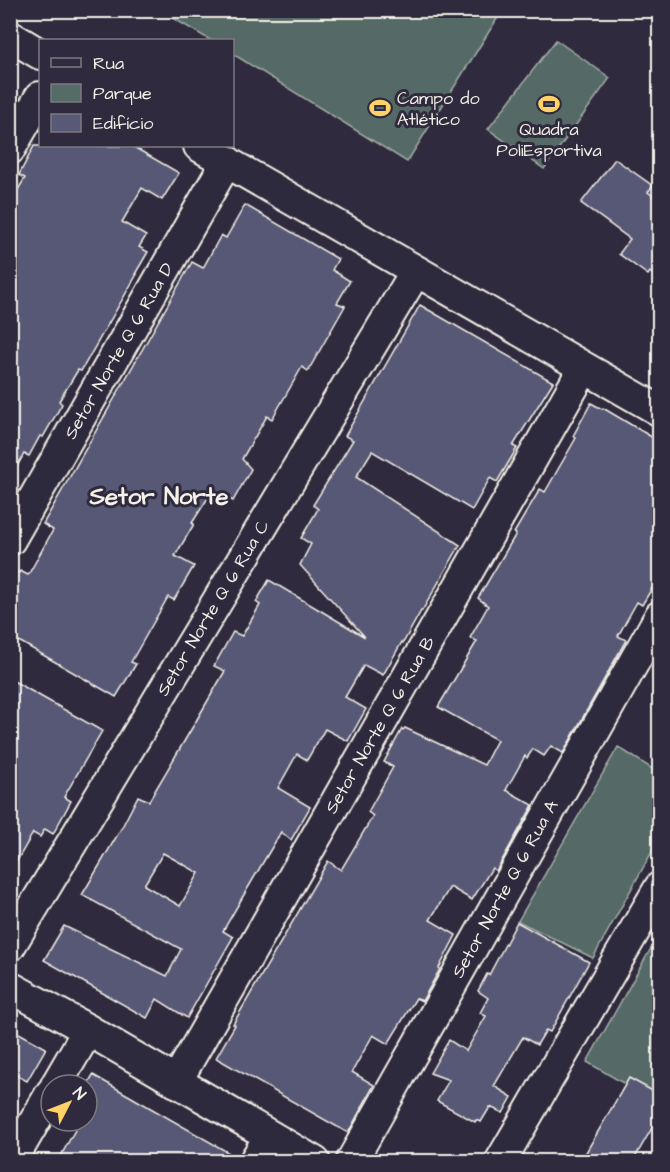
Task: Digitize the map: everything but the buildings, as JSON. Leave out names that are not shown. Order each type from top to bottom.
[{"type":"street","points":[[10,36],[39,53]]},
{"type":"street","points":[[10,149],[39,99]]},
{"type":"street","points":[[201,147],[660,411]]},
{"type":"street","name":"Setor Norte Q 6 Rua D","points":[[10,540],[227,162]]},
{"type":"street","name":"Setor Norte Q 6 Rua C","points":[[10,946],[416,271]]},
{"type":"street","name":"Setor Norte Q 6 Rua B","points":[[176,1082],[584,368]]},
{"type":"street","name":"Setor Norte Q 6 Rua A","points":[[351,1161],[660,616]]},
{"type":"street","points":[[500,1161],[660,887]]},
{"type":"street","points":[[10,987],[315,1161]]},
{"type":"street","points":[[63,1073],[88,1030]]},
{"type":"street","points":[[11,1161],[39,1113]]},
{"type":"street","points":[[255,1161],[270,1136]]},
{"type":"green space","name":"Campo do Atlético","points":[[502,10],[407,162],[234,55],[234,39],[208,39],[161,11]]},
{"type":"green space","name":"Quadra PoliEsportiva","points":[[556,40],[610,78],[544,169],[488,129]]},
{"type":"green space","points":[[618,747],[659,773],[659,839],[593,958],[518,921]]},
{"type":"green space","points":[[659,934],[659,1104],[587,1062]]},
{"type":"place","name":"Quadra PoliEsportiva","points":[[549,104]]},
{"type":"place","name":"Campo do Atlético","points":[[380,108]]},
{"type":"district","name":"Setor Norte","points":[[159,497]]}]
